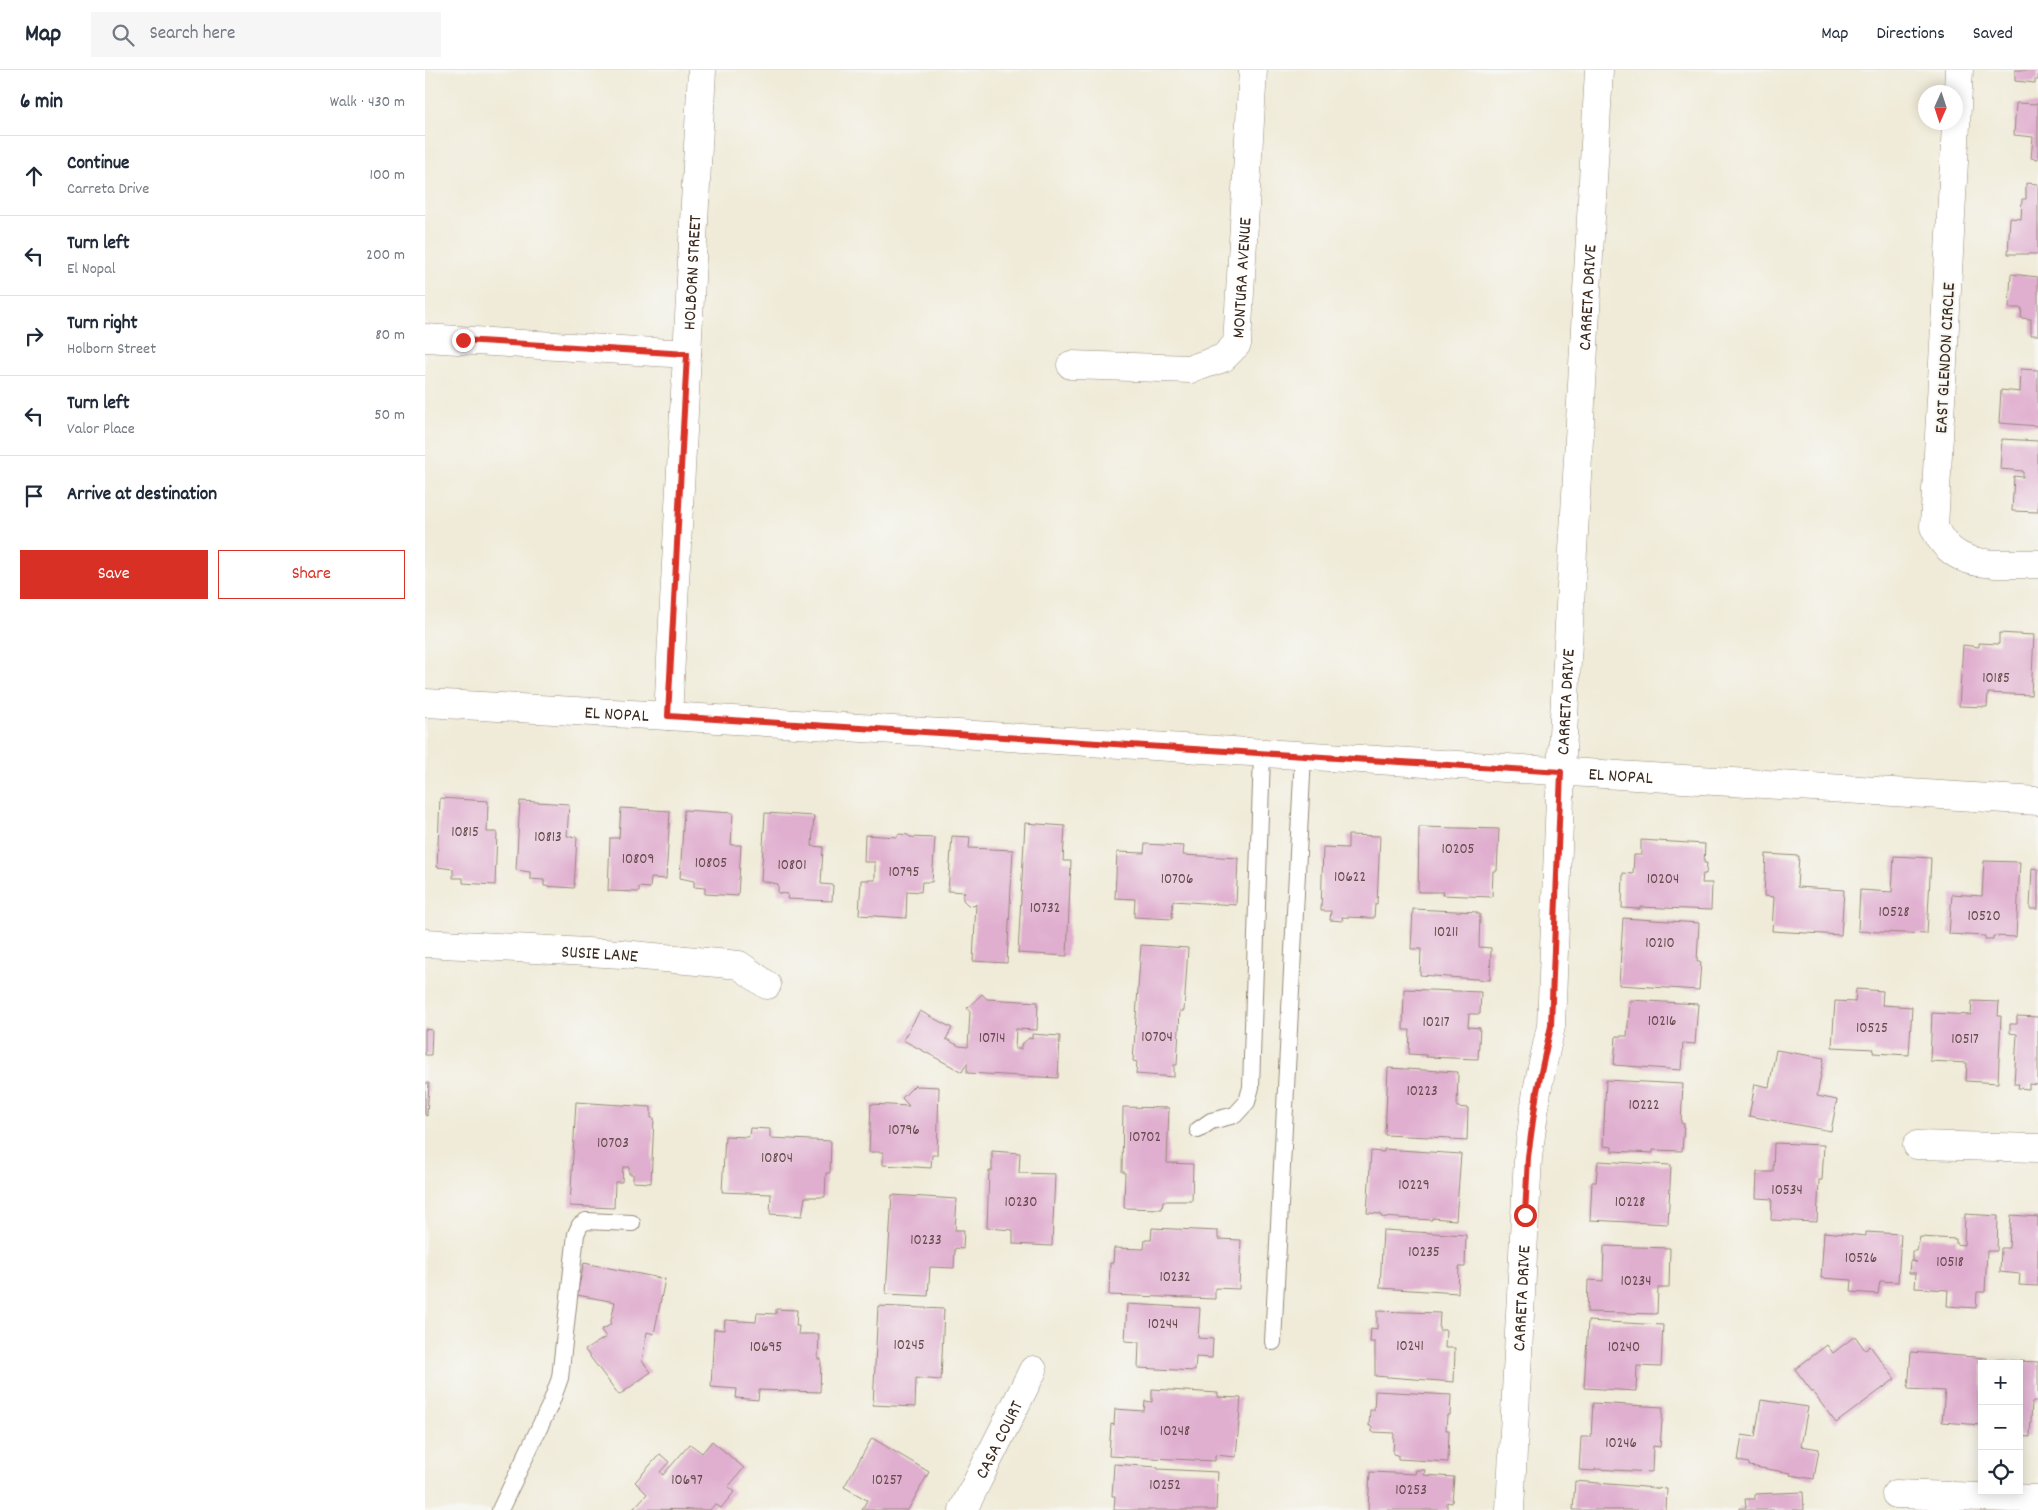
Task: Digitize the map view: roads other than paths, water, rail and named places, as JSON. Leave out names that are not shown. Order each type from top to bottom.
[{"type":"street","name":"HOLBORN STREET","points":[[668,716],[702,70]]},
{"type":"street","name":"MONTURA AVENUE","points":[[1071,365],[1191,369],[1223,358],[1237,344],[1253,70]]},
{"type":"street","name":"CARRETA DRIVE","points":[[1510,1510],[1528,1157],[1537,1091],[1551,1026],[1561,772],[1599,70]]},
{"type":"street","name":"EAST GLENDON CIRCLE","points":[[1959,70],[1934,527],[1945,545],[1965,560],[1978,563],[2038,564]]},
{"type":"street","points":[[425,338],[687,354]]},
{"type":"street","name":"EL NOPAL","points":[[425,703],[668,716],[2038,802]]},
{"type":"street","name":"SUSIE LANE","points":[[425,943],[622,954],[739,965],[767,985]]},
{"type":"street","points":[[1917,1145],[2038,1148]]},
{"type":"street","name":"CASA COURT","points":[[963,1510],[1033,1370]]},
{"type":"street","points":[[1896,1494],[2038,1499]]},
{"type":"lane","points":[[1198,1130],[1211,1121],[1235,1115],[1247,1102],[1251,1087],[1262,754]]},
{"type":"lane","points":[[1273,1342],[1303,756]]},
{"type":"lane","points":[[500,1510],[551,1403],[560,1378],[576,1234],[580,1225],[587,1222],[632,1223]]}]
